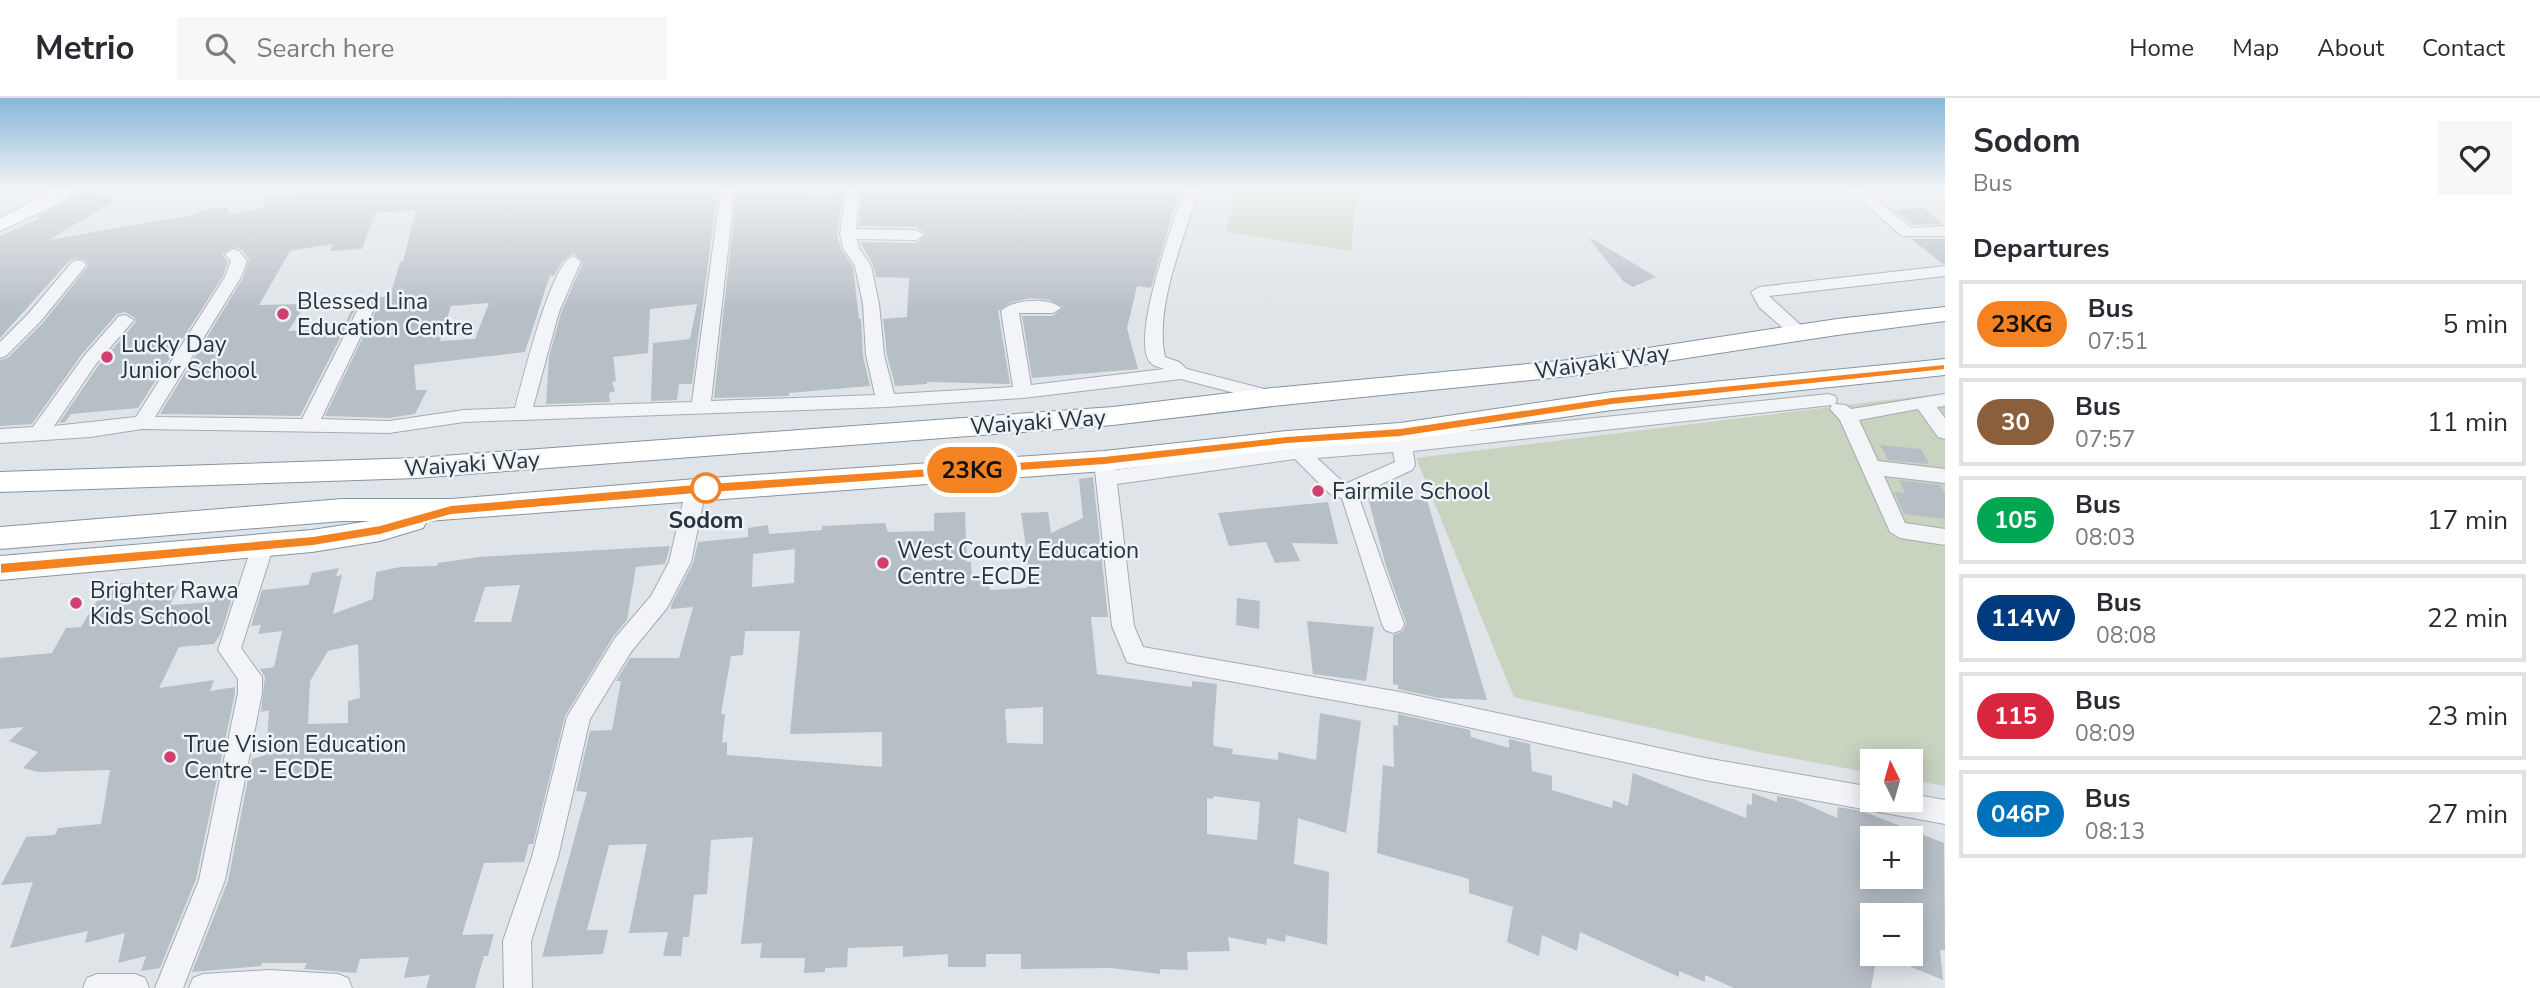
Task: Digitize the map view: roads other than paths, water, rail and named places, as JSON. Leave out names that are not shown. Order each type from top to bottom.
[{"type":"highway","name":"Waiyaki Way","points":[[0,482],[416,468],[1114,416],[1273,397],[1570,368],[1945,314]]},
{"type":"highway","name":"Waiyaki Way","points":[[0,538],[342,510],[451,510],[696,489],[1105,470],[1294,446],[1401,438],[1612,401],[1818,392],[1945,368]]},
{"type":"highway","name":"Waiyaki Way","points":[[0,568],[352,536],[451,510]]},
{"type":"street","points":[[701,408],[723,230]]},
{"type":"street","points":[[848,230],[851,247],[863,266],[872,314],[875,355],[886,401]]},
{"type":"street","points":[[1180,230],[1154,318],[1152,349],[1157,360],[1173,366],[1181,373]]},
{"type":"street","points":[[1905,230],[1909,233],[1945,231]]},
{"type":"street","points":[[848,234],[916,235]]},
{"type":"street","points":[[142,422],[233,277],[239,261],[233,254]]},
{"type":"street","points":[[522,415],[550,312],[573,261]]},
{"type":"street","points":[[0,352],[34,318],[78,265]]},
{"type":"street","points":[[1799,333],[1765,303],[1759,292],[1945,271]]},
{"type":"street","points":[[1023,392],[1010,311],[1019,306],[1053,308]]},
{"type":"street","points":[[309,425],[366,309]]},
{"type":"street","points":[[38,434],[90,360],[125,320]]},
{"type":"street","points":[[0,436],[142,422],[389,427],[464,416],[886,401],[1023,392],[1181,373],[1273,397]]},
{"type":"street","points":[[1818,392],[1848,416],[1897,527],[1900,530],[1945,537]]},
{"type":"street","points":[[1848,416],[1945,400]]},
{"type":"street","points":[[1923,402],[1945,432]]},
{"type":"street","points":[[1294,446],[1337,489],[1348,493],[1356,484],[1378,479],[1405,465],[1401,438]]},
{"type":"street","points":[[1870,467],[1945,475]]},
{"type":"street","points":[[1105,470],[1123,626],[1135,655],[1401,702],[1705,769],[1860,796]]},
{"type":"street","points":[[518,988],[517,941],[545,857],[579,717],[623,645],[659,602],[680,562],[696,489]]},
{"type":"street","points":[[1351,500],[1393,624]]},
{"type":"street","points":[[169,988],[212,880],[250,693],[250,677],[229,650],[263,545]]},
{"type":"street","points":[[1923,808],[1945,812]]},
{"type":"street","points":[[203,988],[270,984],[338,988]]},
{"type":"street","points":[[97,988],[135,988]]},
{"type":"place","name":"Blessed Lina Education Centre","points":[[283,314]]},
{"type":"place","name":"Lucky Day Junior School","points":[[107,357]]},
{"type":"place","name":"Sodom","points":[[706,488]]},
{"type":"place","name":"Fairmile School","points":[[1318,491]]},
{"type":"place","name":"West County Education Centre -ECDE","points":[[883,563]]},
{"type":"place","name":"Brighter Rawa Kids School","points":[[76,603]]},
{"type":"place","name":"True Vision Education Centre - ECDE","points":[[170,757]]}]
